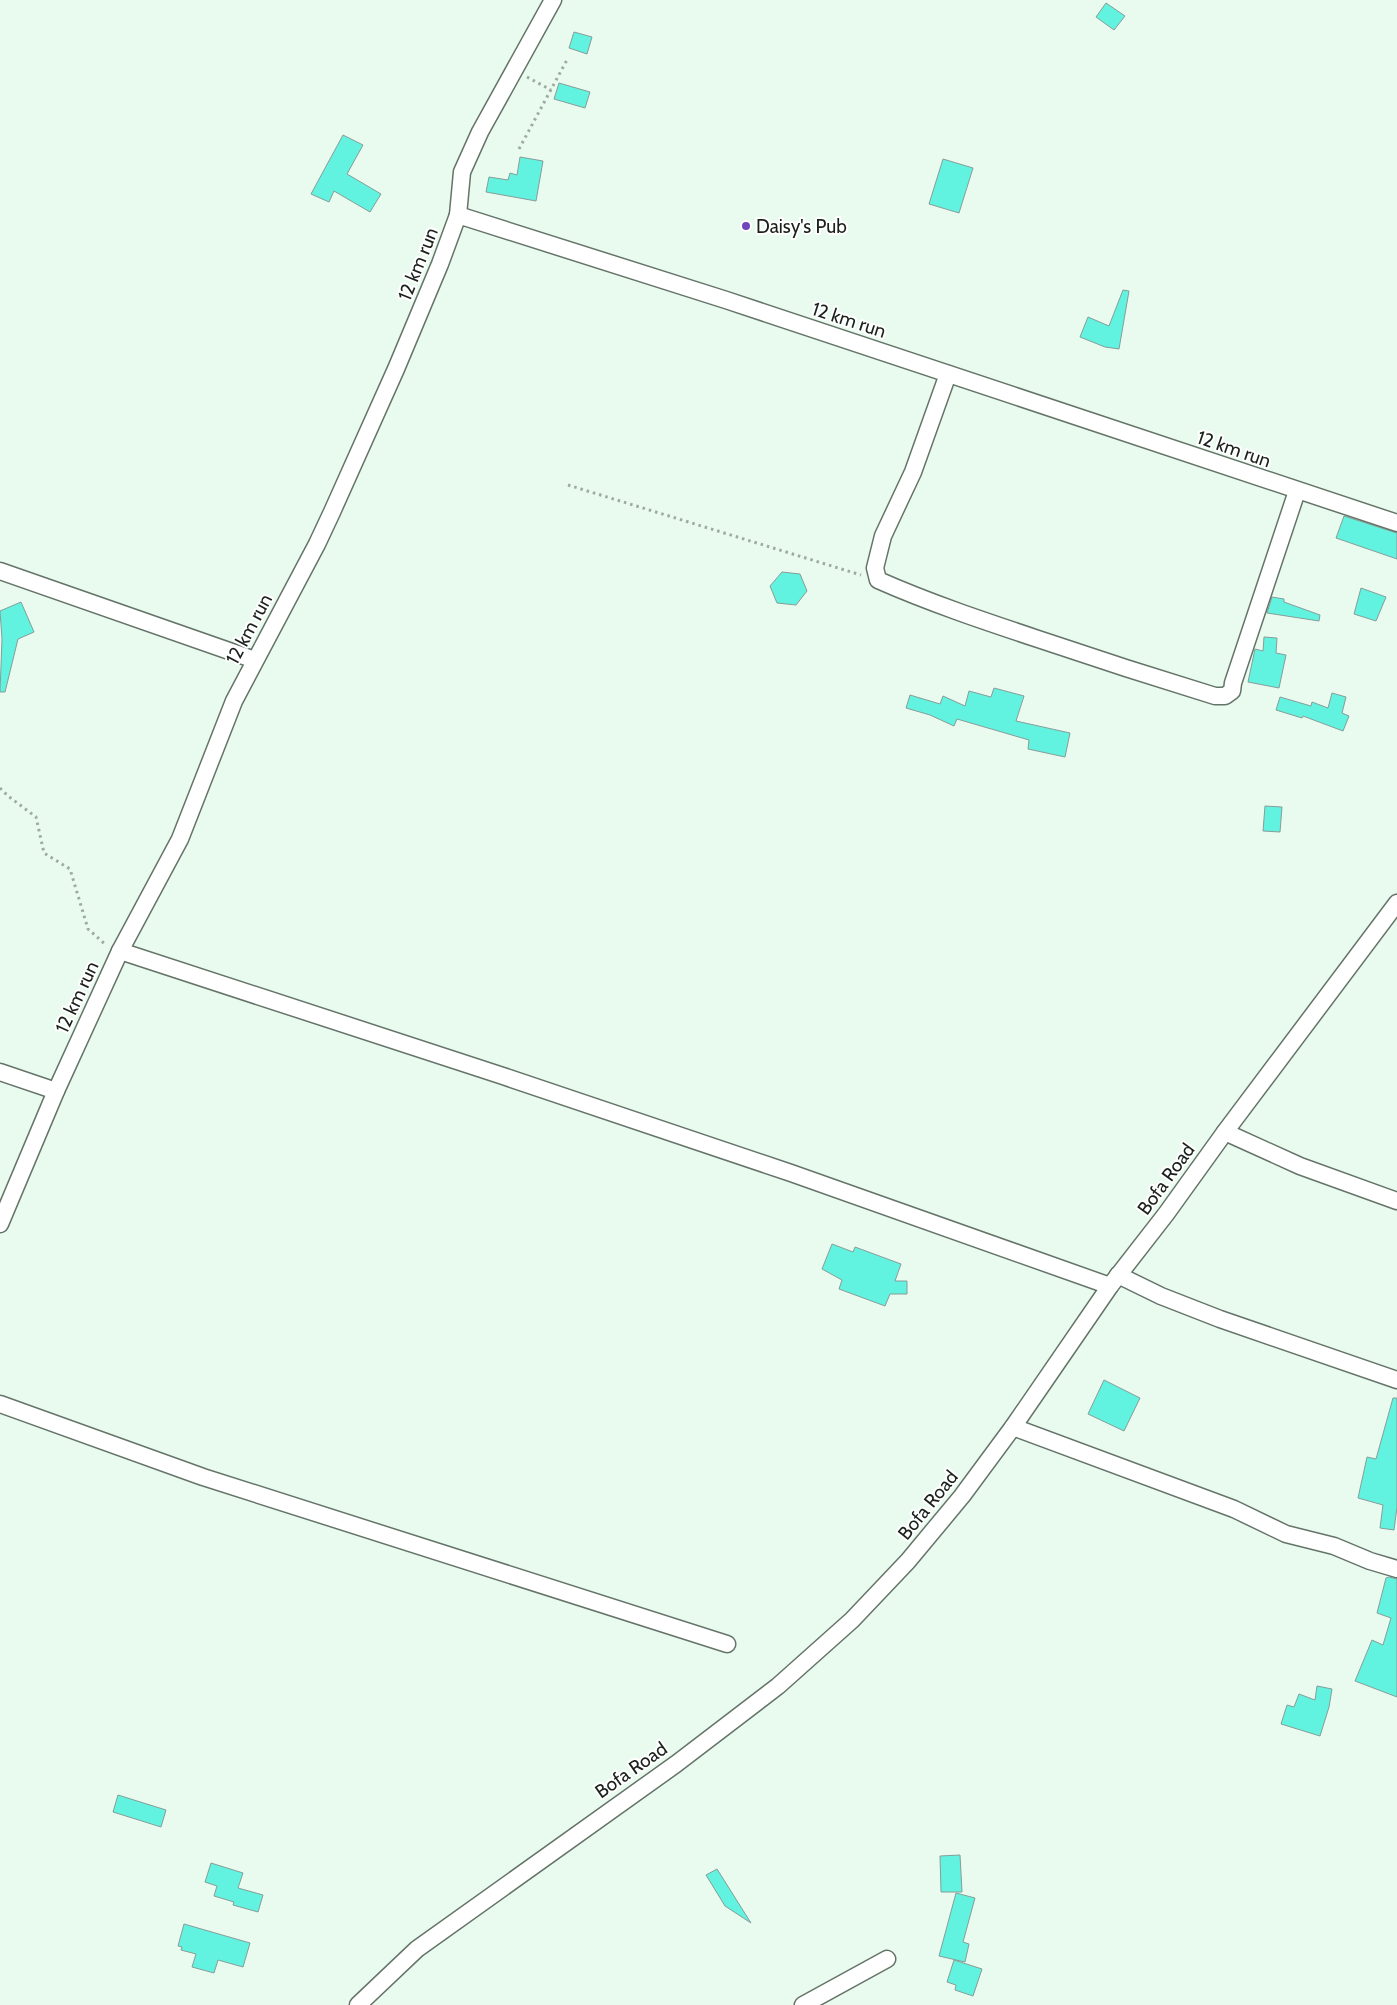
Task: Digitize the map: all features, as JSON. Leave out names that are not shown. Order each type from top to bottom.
[{"type":"street","points":[[458,215],[462,172],[480,132],[553,0]]},
{"type":"street","name":"12 km run","points":[[0,1224],[56,1092],[119,953],[180,839],[234,701],[325,528],[400,360],[458,215],[552,243],[1397,524]]},
{"type":"street","points":[[948,374],[913,472],[884,536],[875,568],[878,580],[984,621],[1215,696],[1224,696],[1232,691],[1297,491]]},
{"type":"street","points":[[0,571],[255,660]]},
{"type":"street","name":"Bofa Road","points":[[358,2005],[418,1949],[676,1764],[778,1686],[852,1620],[908,1561],[962,1496],[1013,1427],[1114,1280],[1166,1214],[1225,1132],[1397,903]]},
{"type":"street","points":[[119,953],[503,1076],[1114,1280],[1317,1354],[1397,1380]]},
{"type":"street","points":[[0,1072],[56,1092]]},
{"type":"street","points":[[1225,1132],[1300,1166],[1397,1201]]},
{"type":"street","points":[[0,1404],[203,1477],[727,1644]]},
{"type":"street","points":[[1013,1427],[1234,1509],[1286,1534],[1334,1546],[1370,1561],[1397,1569]]},
{"type":"street","points":[[803,2005],[887,1959]]},
{"type":"path","points":[[520,149],[568,58]]},
{"type":"path","points":[[515,69],[551,90]]},
{"type":"path","points":[[568,485],[878,580]]},
{"type":"path","points":[[0,788],[36,816],[44,853],[70,869],[88,929],[119,953]]},
{"type":"building","points":[[1106,3],[1125,16],[1114,30],[1096,17]]},
{"type":"building","points":[[574,32],[592,37],[587,54],[569,48]]},
{"type":"building","points":[[559,83],[590,92],[585,108],[554,99]]},
{"type":"building","points":[[343,135],[363,145],[347,174],[381,194],[370,212],[334,191],[329,202],[311,194]]},
{"type":"building","points":[[520,157],[543,161],[536,201],[486,192],[489,177],[508,180],[510,173],[517,175]]},
{"type":"building","points":[[943,159],[973,168],[959,213],[929,204]]},
{"type":"building","points":[[1123,290],[1129,291],[1119,349],[1105,347],[1080,337],[1088,317],[1109,326]]},
{"type":"building","points":[[1344,516],[1397,533],[1397,559],[1336,538]]},
{"type":"building","points":[[782,572],[800,574],[807,591],[796,605],[777,603],[770,586]]},
{"type":"building","points":[[1361,588],[1386,597],[1376,621],[1354,614]]},
{"type":"building","points":[[1272,597],[1284,599],[1284,602],[1320,615],[1319,621],[1267,613]]},
{"type":"building","points":[[21,602],[34,632],[18,639],[5,692],[0,692],[2,639],[0,611]]},
{"type":"building","points":[[1264,637],[1277,638],[1276,653],[1286,655],[1279,688],[1248,682],[1255,649],[1263,651]]},
{"type":"building","points":[[994,688],[1024,696],[1016,721],[1070,733],[1065,757],[1028,749],[1029,740],[957,719],[954,726],[930,715],[906,708],[910,695],[940,704],[943,696],[965,706],[969,691],[991,697]]},
{"type":"building","points":[[1332,693],[1346,697],[1342,713],[1349,716],[1343,731],[1303,716],[1302,718],[1276,710],[1280,697],[1311,706],[1312,702],[1328,708]]},
{"type":"building","points":[[1265,806],[1282,807],[1280,832],[1263,831]]},
{"type":"building","points":[[832,1244],[853,1252],[855,1247],[901,1264],[895,1281],[907,1281],[907,1294],[890,1294],[885,1306],[839,1289],[842,1280],[822,1269]]},
{"type":"building","points":[[1104,1380],[1140,1398],[1124,1431],[1088,1414]]},
{"type":"building","points":[[1393,1398],[1397,1398],[1397,1507],[1394,1530],[1380,1528],[1383,1505],[1358,1498],[1367,1457],[1376,1459]]},
{"type":"building","points":[[1386,1578],[1397,1579],[1397,1697],[1355,1681],[1372,1640],[1383,1645],[1391,1618],[1377,1613]]},
{"type":"building","points":[[1317,1686],[1332,1689],[1329,1707],[1320,1736],[1281,1724],[1287,1705],[1294,1707],[1299,1694],[1315,1700]]},
{"type":"building","points":[[118,1795],[166,1810],[161,1827],[113,1812]]},
{"type":"building","points":[[960,1855],[962,1892],[941,1892],[940,1856]]},
{"type":"building","points":[[211,1863],[243,1873],[238,1888],[263,1895],[258,1912],[233,1905],[234,1902],[214,1896],[217,1886],[205,1882]]},
{"type":"building","points":[[717,1869],[751,1923],[725,1906],[706,1875]]},
{"type":"building","points":[[956,1893],[975,1898],[963,1942],[969,1944],[965,1962],[939,1956]]},
{"type":"building","points":[[184,1924],[250,1943],[243,1967],[218,1960],[214,1973],[192,1967],[196,1954],[181,1950],[182,1947],[178,1946]]},
{"type":"building","points":[[954,1960],[982,1969],[973,1996],[955,1990],[956,1985],[947,1982]]},
{"type":"place","name":"Daisy's Pub","points":[[746,226]]}]
